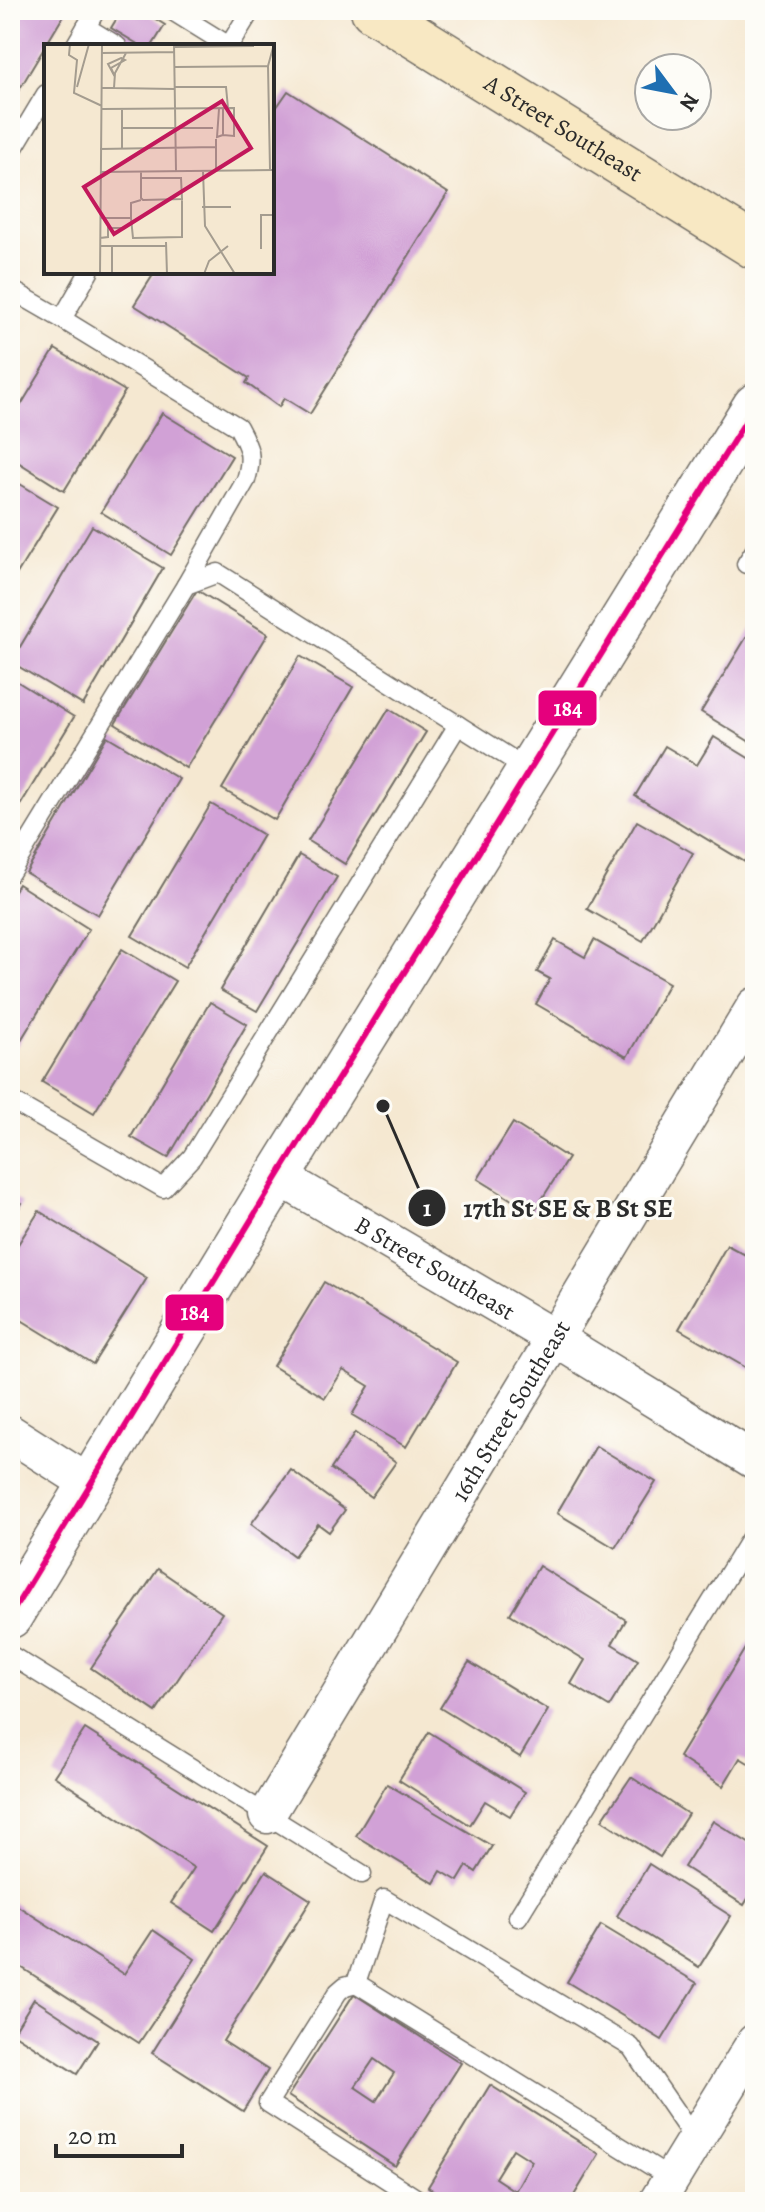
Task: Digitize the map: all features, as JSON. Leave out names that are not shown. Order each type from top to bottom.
[{"type":"main road","name":"A Street Southeast","points":[[373,10],[755,247]]},
{"type":"street","points":[[10,1616],[529,770],[744,432]]},
{"type":"street","name":"16th Street Southeast","points":[[267,1815],[755,1006]]},
{"type":"street","name":"B Street Southeast","points":[[278,1176],[554,1338],[755,1461]]},
{"type":"street","points":[[10,1433],[90,1484]]},
{"type":"street","points":[[664,2190],[755,2042]]},
{"type":"lane","points":[[76,44],[96,10]]},
{"type":"lane","points":[[171,10],[226,44]]},
{"type":"lane","points":[[230,44],[251,10]]},
{"type":"lane","points":[[86,27],[114,44]]},
{"type":"lane","points":[[10,154],[44,97]]},
{"type":"lane","points":[[62,319],[88,274]]},
{"type":"lane","points":[[10,289],[238,427],[250,449],[246,480],[186,585],[10,873]]},
{"type":"lane","points":[[186,585],[218,573],[529,770]]},
{"type":"lane","points":[[10,1100],[163,1188],[192,1157],[458,725]]},
{"type":"lane","points":[[518,1917],[755,1531]]},
{"type":"lane","points":[[10,1655],[362,1874]]},
{"type":"lane","points":[[356,1983],[384,1899],[631,2047],[695,2140]]},
{"type":"lane","points":[[422,2202],[268,2103],[338,1992],[345,1986],[356,1983],[664,2190]]},
{"type":"building","points":[[10,10],[67,10],[44,44],[10,105]]},
{"type":"building","points":[[122,10],[141,10],[165,25],[153,44],[138,44],[111,28]]},
{"type":"building","points":[[288,91],[448,193],[310,414],[284,398],[279,407],[246,383],[249,378],[134,305],[154,274],[274,274],[274,111]]},
{"type":"building","points":[[55,349],[125,391],[64,491],[10,457],[10,423]]},
{"type":"building","points":[[162,413],[232,456],[171,555],[101,512]]},
{"type":"building","points":[[10,478],[58,507],[10,585]]},
{"type":"building","points":[[92,526],[163,568],[83,705],[11,662]]},
{"type":"building","points":[[197,590],[268,634],[186,768],[115,724]]},
{"type":"building","points":[[755,623],[755,745],[701,712]]},
{"type":"building","points":[[300,656],[353,687],[275,820],[222,789]]},
{"type":"building","points":[[10,677],[74,717],[10,822]]},
{"type":"building","points":[[389,709],[426,732],[345,864],[308,841]]},
{"type":"building","points":[[107,736],[179,779],[98,915],[26,873]]},
{"type":"building","points":[[714,737],[755,762],[755,845],[745,862],[635,796],[665,746],[697,765]]},
{"type":"building","points":[[211,804],[263,835],[185,967],[132,936]]},
{"type":"building","points":[[637,821],[693,853],[643,941],[587,909]]},
{"type":"building","points":[[299,855],[337,877],[257,1011],[220,990]]},
{"type":"building","points":[[18,884],[89,929],[10,1058],[10,897]]},
{"type":"building","points":[[555,940],[585,957],[594,940],[669,983],[627,1057],[536,1004],[550,979],[537,972]]},
{"type":"building","points":[[122,949],[175,981],[94,1113],[42,1082]]},
{"type":"building","points":[[210,1002],[247,1024],[168,1158],[131,1137]]},
{"type":"building","points":[[513,1123],[568,1158],[533,1213],[478,1179]]},
{"type":"building","points":[[10,1195],[22,1203],[10,1222]]},
{"type":"building","points":[[39,1211],[147,1278],[93,1364],[10,1313],[10,1257]]},
{"type":"building","points":[[727,1245],[755,1260],[755,1362],[750,1370],[679,1329]]},
{"type":"building","points":[[324,1282],[457,1362],[406,1447],[352,1415],[369,1386],[343,1370],[325,1398],[273,1366]]},
{"type":"building","points":[[355,1433],[396,1462],[371,1497],[331,1469]]},
{"type":"building","points":[[596,1446],[656,1482],[615,1548],[557,1513]]},
{"type":"building","points":[[291,1470],[345,1510],[329,1532],[318,1524],[294,1556],[251,1524]]},
{"type":"building","points":[[539,1566],[626,1620],[612,1644],[638,1660],[609,1707],[571,1684],[585,1660],[510,1614]]},
{"type":"building","points":[[158,1569],[222,1613],[156,1712],[91,1668]]},
{"type":"building","points":[[755,1632],[755,1767],[740,1758],[723,1786],[679,1757]]},
{"type":"building","points":[[469,1662],[548,1710],[520,1757],[440,1708]]},
{"type":"building","points":[[85,1729],[268,1846],[214,1931],[171,1903],[194,1868],[54,1776]]},
{"type":"building","points":[[429,1732],[525,1792],[510,1816],[485,1801],[470,1825],[399,1780]]},
{"type":"building","points":[[631,1777],[688,1814],[660,1857],[602,1820]]},
{"type":"building","points":[[387,1784],[492,1846],[476,1872],[467,1866],[458,1881],[441,1871],[434,1883],[356,1836]]},
{"type":"building","points":[[713,1821],[755,1847],[755,1887],[744,1905],[684,1867]]},
{"type":"building","points":[[649,1864],[731,1916],[699,1967],[617,1916]]},
{"type":"building","points":[[266,1871],[311,1900],[223,2041],[268,2070],[243,2111],[152,2053]]},
{"type":"building","points":[[10,1901],[124,1974],[153,1930],[195,1959],[139,2043],[10,1960]]},
{"type":"building","points":[[601,1925],[697,1983],[662,2040],[567,1982]]},
{"type":"building","points":[[354,1994],[461,2063],[395,2166],[288,2096]],"holes":[[[374,2059],[394,2073],[376,2101],[355,2087]]]},
{"type":"building","points":[[34,1999],[98,2041],[77,2074],[13,2033]]},
{"type":"building","points":[[490,2085],[599,2154],[570,2202],[452,2202],[428,2187]],"holes":[[[513,2149],[532,2161],[515,2191],[495,2178]]]},
{"type":"transit line","name":"184","points":[[10,1616],[278,1176],[755,406]]},
{"type":"place","name":"17th St SE & B St SE","points":[[383,1106]]}]
